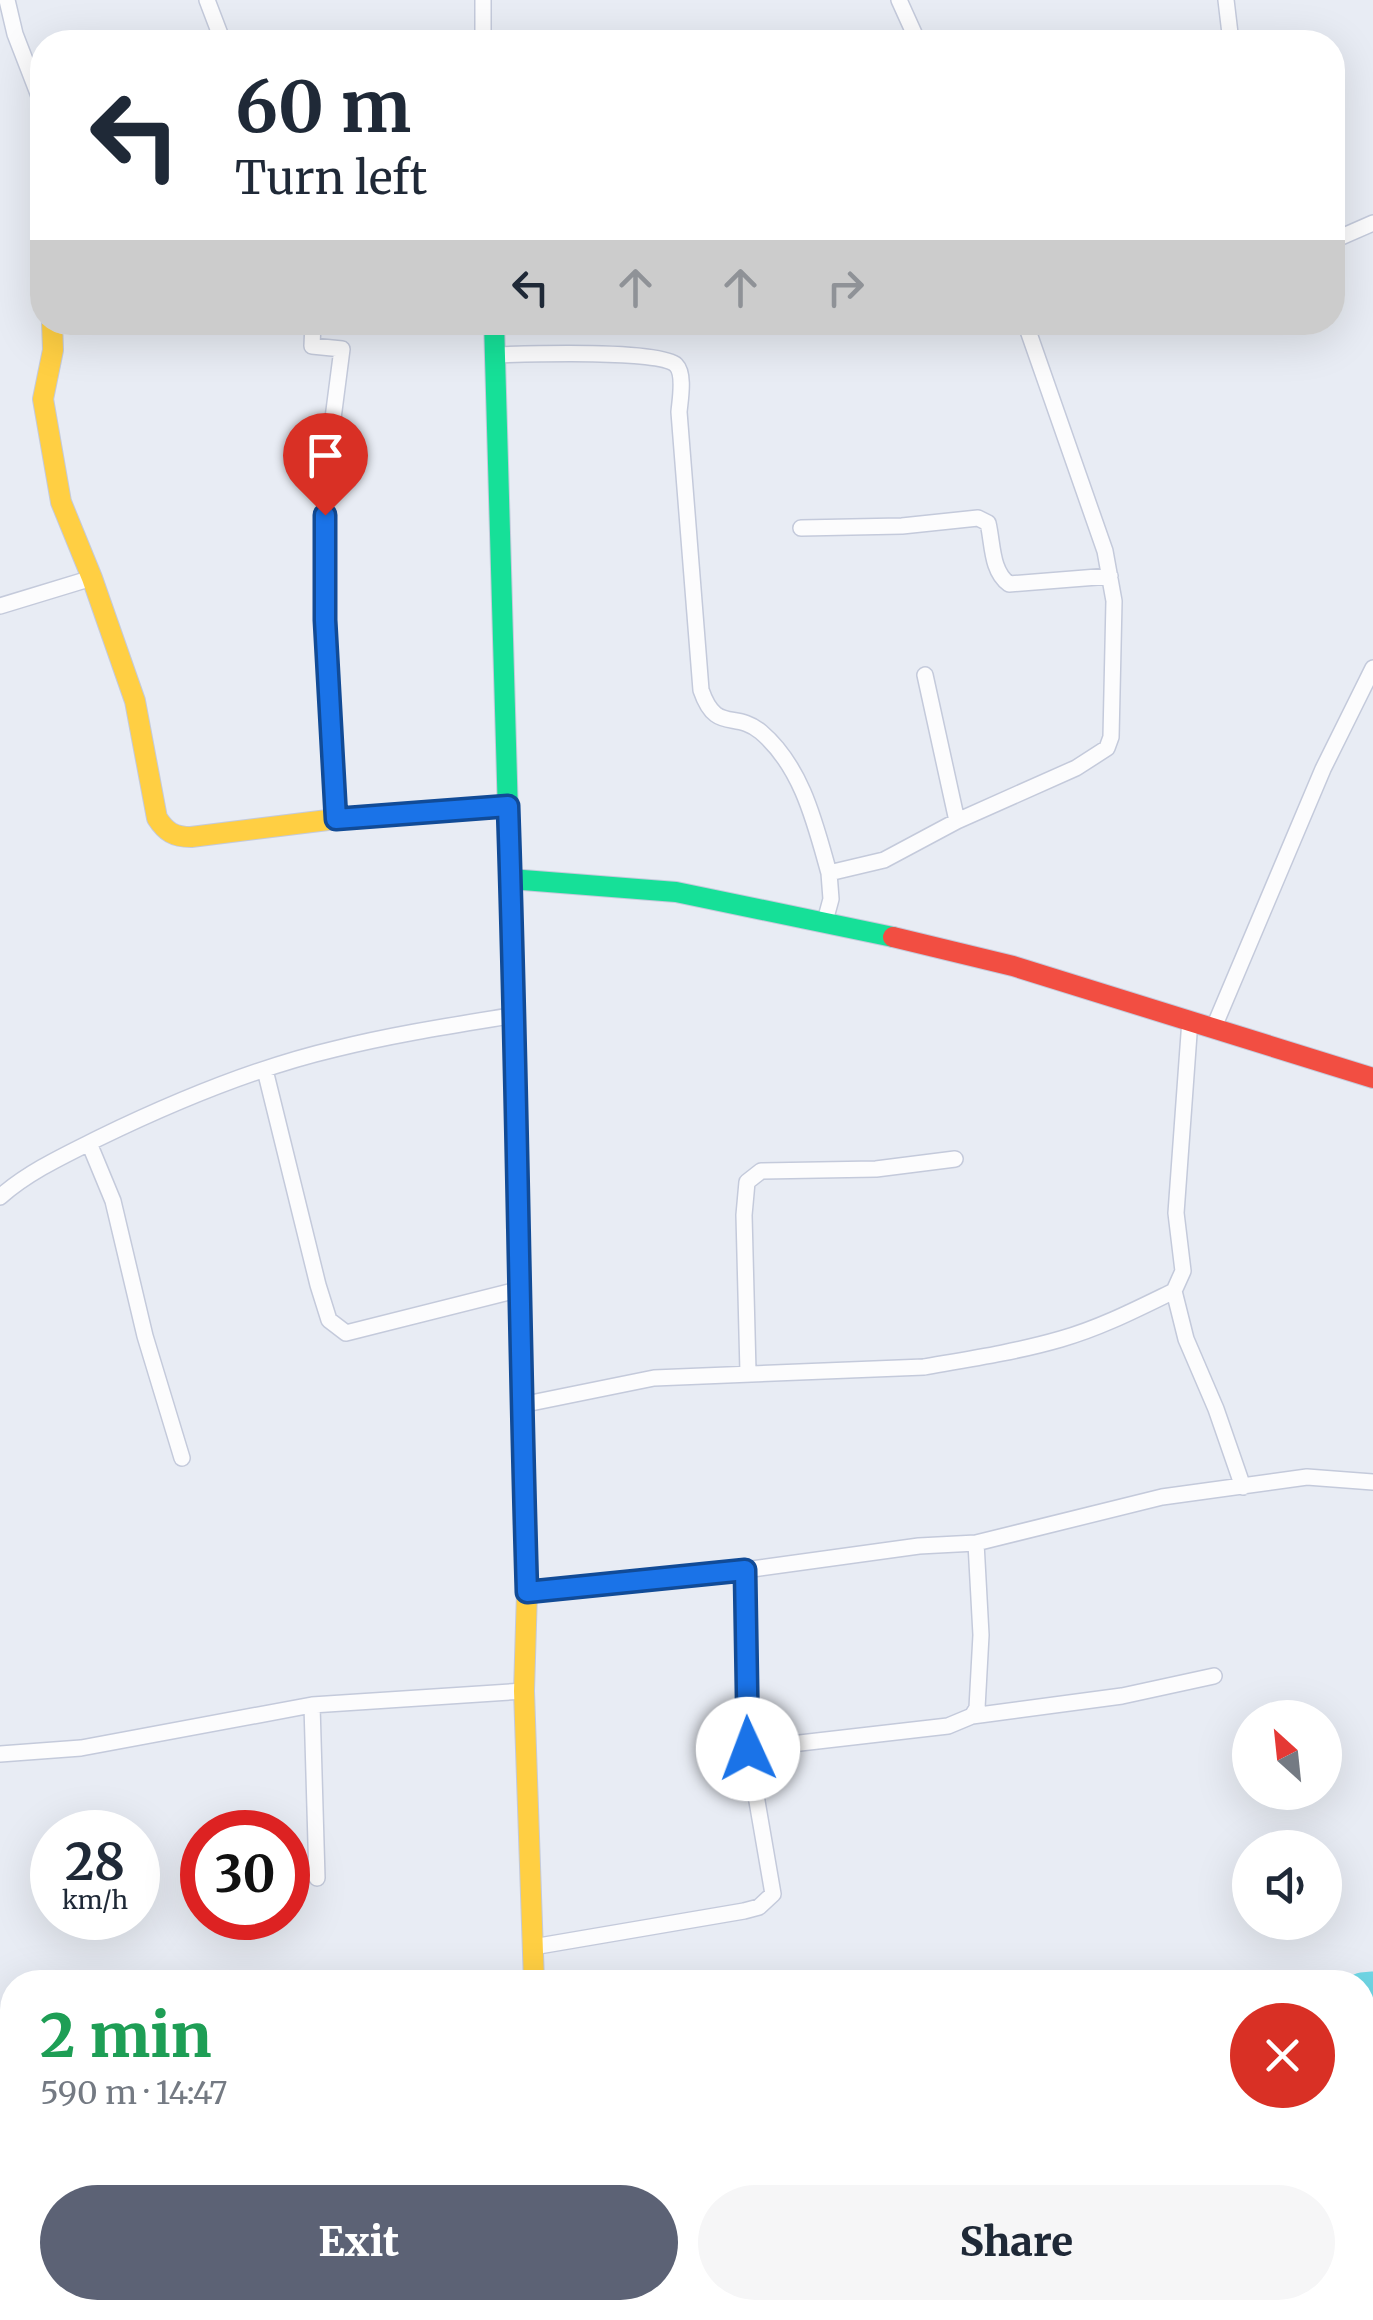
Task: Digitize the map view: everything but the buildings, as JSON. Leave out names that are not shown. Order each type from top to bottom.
[{"type":"street","points":[[207,0],[218,30]]},
{"type":"street","points":[[483,0],[483,30]]},
{"type":"street","points":[[898,0],[912,30]]},
{"type":"street","points":[[1226,0],[1230,30]]},
{"type":"street","points":[[5,3],[30,68]]},
{"type":"street","points":[[1345,236],[1373,224]]},
{"type":"street","points":[[52,335],[43,399],[62,502],[135,701],[157,818],[164,832],[191,837],[336,819],[508,806]]},
{"type":"street","points":[[312,335],[312,346],[342,349],[325,480],[325,620],[336,819]]},
{"type":"street","points":[[494,335],[516,1015],[527,1592],[524,1691],[534,1970]]},
{"type":"street","points":[[829,873],[884,860],[956,822],[1076,768],[1107,748],[1113,697],[1114,601],[1110,576],[1105,551],[1029,335]]},
{"type":"street","points":[[495,355],[622,354],[664,360],[677,366],[701,690],[712,713],[720,720],[750,724],[764,734],[810,804],[829,873],[830,899],[825,921]]},
{"type":"street","points":[[801,528],[902,526],[978,518],[988,524],[995,563],[1002,580],[1009,584],[1110,576]]},
{"type":"street","points":[[0,606],[92,578]]},
{"type":"street","points":[[1214,1027],[1324,769],[1373,668]]},
{"type":"street","points":[[925,675],[956,822]]},
{"type":"street","points":[[510,878],[676,892],[825,921],[1012,966],[1373,1078]]},
{"type":"street","points":[[0,1174],[5,1192],[136,1120],[265,1070],[368,1042],[516,1015]]},
{"type":"street","points":[[1190,1020],[1176,1213],[1183,1271],[1174,1291],[1186,1339],[1243,1487]]},
{"type":"street","points":[[265,1070],[318,1285],[329,1320],[338,1330],[346,1333],[372,1329],[425,1312],[521,1290]]},
{"type":"street","points":[[89,1143],[113,1201],[145,1336],[182,1458]]},
{"type":"street","points":[[748,1372],[744,1192],[752,1176],[761,1171],[876,1169],[954,1159]]},
{"type":"street","points":[[521,1404],[654,1378],[924,1367],[968,1360],[1062,1339],[1115,1320],[1174,1291]]},
{"type":"street","points":[[527,1592],[745,1570],[920,1546],[976,1543],[1162,1497],[1307,1477],[1373,1482]]},
{"type":"street","points":[[972,1716],[977,1708],[980,1637],[976,1543]]},
{"type":"street","points":[[533,1947],[760,1907],[773,1894],[748,1749],[745,1570]]},
{"type":"street","points":[[748,1749],[948,1726],[972,1716],[1122,1696],[1214,1676]]},
{"type":"street","points":[[0,1754],[80,1748],[312,1705],[524,1691]]},
{"type":"street","points":[[312,1705],[317,1878]]},
{"type":"traffic: fast","points":[[494,335],[517,1132]]},
{"type":"traffic: fast","points":[[510,879],[676,892],[893,937]]},
{"type":"traffic: slow","points":[[52,335],[43,399],[61,502],[135,701],[157,818],[164,827],[175,835],[191,837],[336,819],[508,806]]},
{"type":"traffic: slow","points":[[524,1507],[524,1691],[534,1970]]},
{"type":"traffic: jam","points":[[893,937],[1013,966],[1373,1078]]},
{"type":"traffic: jam","points":[[517,1132],[524,1507]]},
{"type":"route","points":[[325,515],[325,620],[336,819],[508,806],[527,1592],[745,1570],[748,1749]]}]
